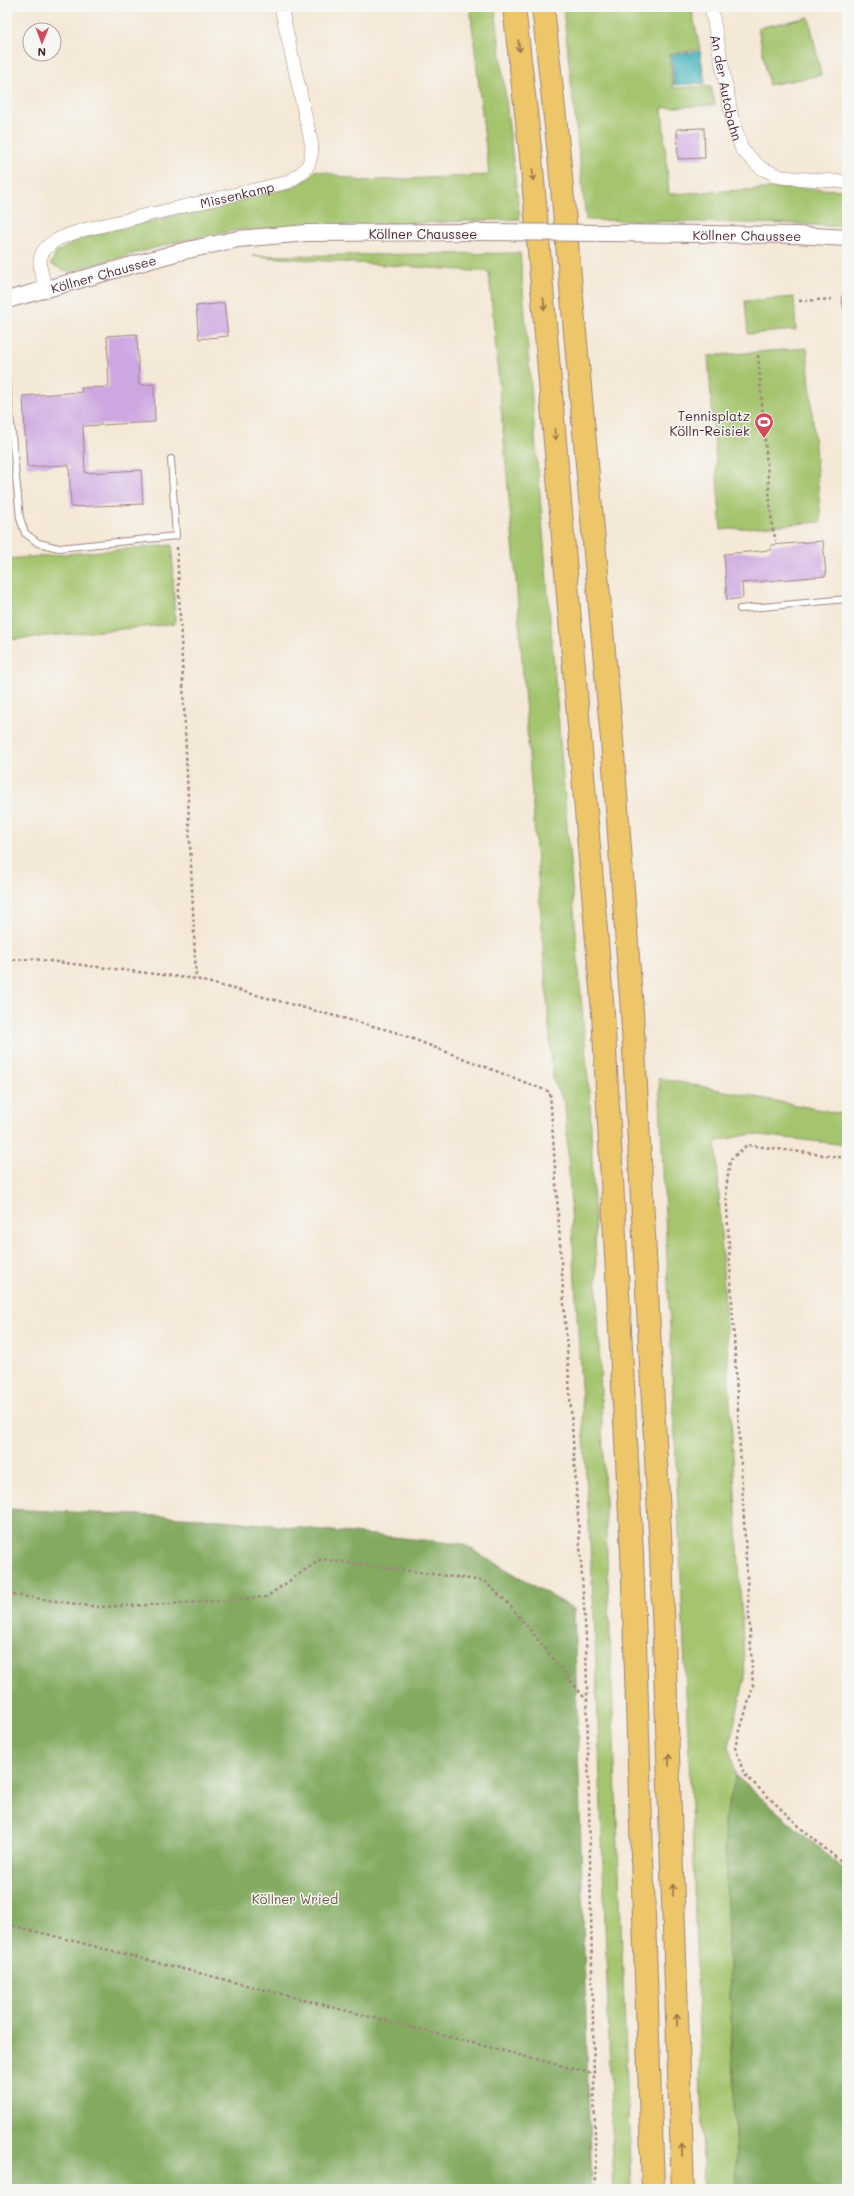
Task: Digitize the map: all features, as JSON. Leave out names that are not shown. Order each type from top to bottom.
[{"type":"highway","points":[[514,7],[532,163],[603,1014],[632,1553],[653,2189]]},
{"type":"highway","points":[[543,7],[559,155],[610,717],[632,1012],[661,1552],[683,2189]]},
{"type":"street","name":"Missenkamp","points":[[46,289],[40,260],[45,251],[54,241],[83,230],[288,182],[304,173],[311,160],[312,146],[281,7]]},
{"type":"street","name":"An der Autobahn","points":[[711,7],[732,118],[742,150],[761,168],[781,177],[847,182]]},
{"type":"street","name":"Köllner Chaussee","points":[[7,300],[179,252],[238,239],[307,233],[607,233],[796,235],[847,238]]},
{"type":"lane","points":[[846,296],[847,308]]},
{"type":"lane","points":[[7,383],[20,518],[25,533],[38,543],[59,548],[176,536],[171,459]]},
{"type":"lane","points":[[740,609],[847,599]]},
{"type":"path","points":[[799,301],[846,296]]},
{"type":"path","points":[[758,355],[772,526],[776,541]]},
{"type":"path","points":[[176,536],[196,979]]},
{"type":"path","points":[[7,960],[33,959],[196,979],[395,1032],[550,1092],[586,1637],[596,2189]]},
{"type":"path","points":[[847,1158],[747,1145],[730,1160],[726,1190],[753,1687],[735,1747],[744,1774],[802,1829],[847,1867]]},
{"type":"path","points":[[7,1594],[98,1607],[171,1604],[266,1597],[321,1559],[484,1582],[509,1604],[587,1701]]},
{"type":"path","points":[[7,1924],[594,2074]]},
{"type":"green space","points":[[470,7],[495,7],[520,219],[239,230],[180,241],[67,272],[51,264],[56,253],[80,238],[291,188],[308,179],[316,170],[361,181],[489,175]]},
{"type":"green space","points":[[563,7],[691,7],[700,49],[669,54],[673,88],[711,86],[715,105],[662,108],[669,194],[781,188],[847,190],[847,227],[796,224],[586,220]]},
{"type":"green space","points":[[809,17],[821,75],[769,85],[758,28]]},
{"type":"green space","points":[[520,253],[590,1105],[631,2189],[614,2189],[595,1632],[565,1103],[553,1080],[515,566],[489,272],[252,256]]},
{"type":"green space","points":[[794,297],[796,330],[748,334],[745,301]]},
{"type":"green space","name":"Tennisplatz Kölln-Reisiek","points":[[807,348],[821,522],[721,530],[708,356]]},
{"type":"green space","points":[[172,545],[175,624],[7,640],[7,559]]},
{"type":"green space","points":[[659,1078],[847,1115],[847,1145],[752,1134],[716,1141],[745,1677],[729,1747],[736,1776],[724,1821],[737,2189],[704,2189],[692,1827]]},
{"type":"green space","name":"Köllner Wried","points":[[7,1509],[202,1518],[463,1544],[574,1609],[591,2189],[7,2189]]},
{"type":"green space","points":[[736,1776],[847,1872],[847,2189],[737,2189],[724,1821]]},
{"type":"water","points":[[700,51],[705,83],[674,85],[671,55]]},
{"type":"building","points":[[704,128],[705,158],[678,159],[677,129]]},
{"type":"building","points":[[224,303],[228,336],[199,339],[196,306]]},
{"type":"building","points":[[137,334],[139,385],[154,384],[155,422],[83,426],[85,473],[141,470],[143,504],[71,507],[69,465],[27,467],[23,396],[82,392],[81,388],[109,387],[107,336]]},
{"type":"building","points":[[823,541],[826,576],[742,583],[743,598],[727,600],[724,554],[771,550],[771,545]]},
{"type":"place","name":"Tennisplatz Kölln-Reisiek","points":[[764,439]]}]
